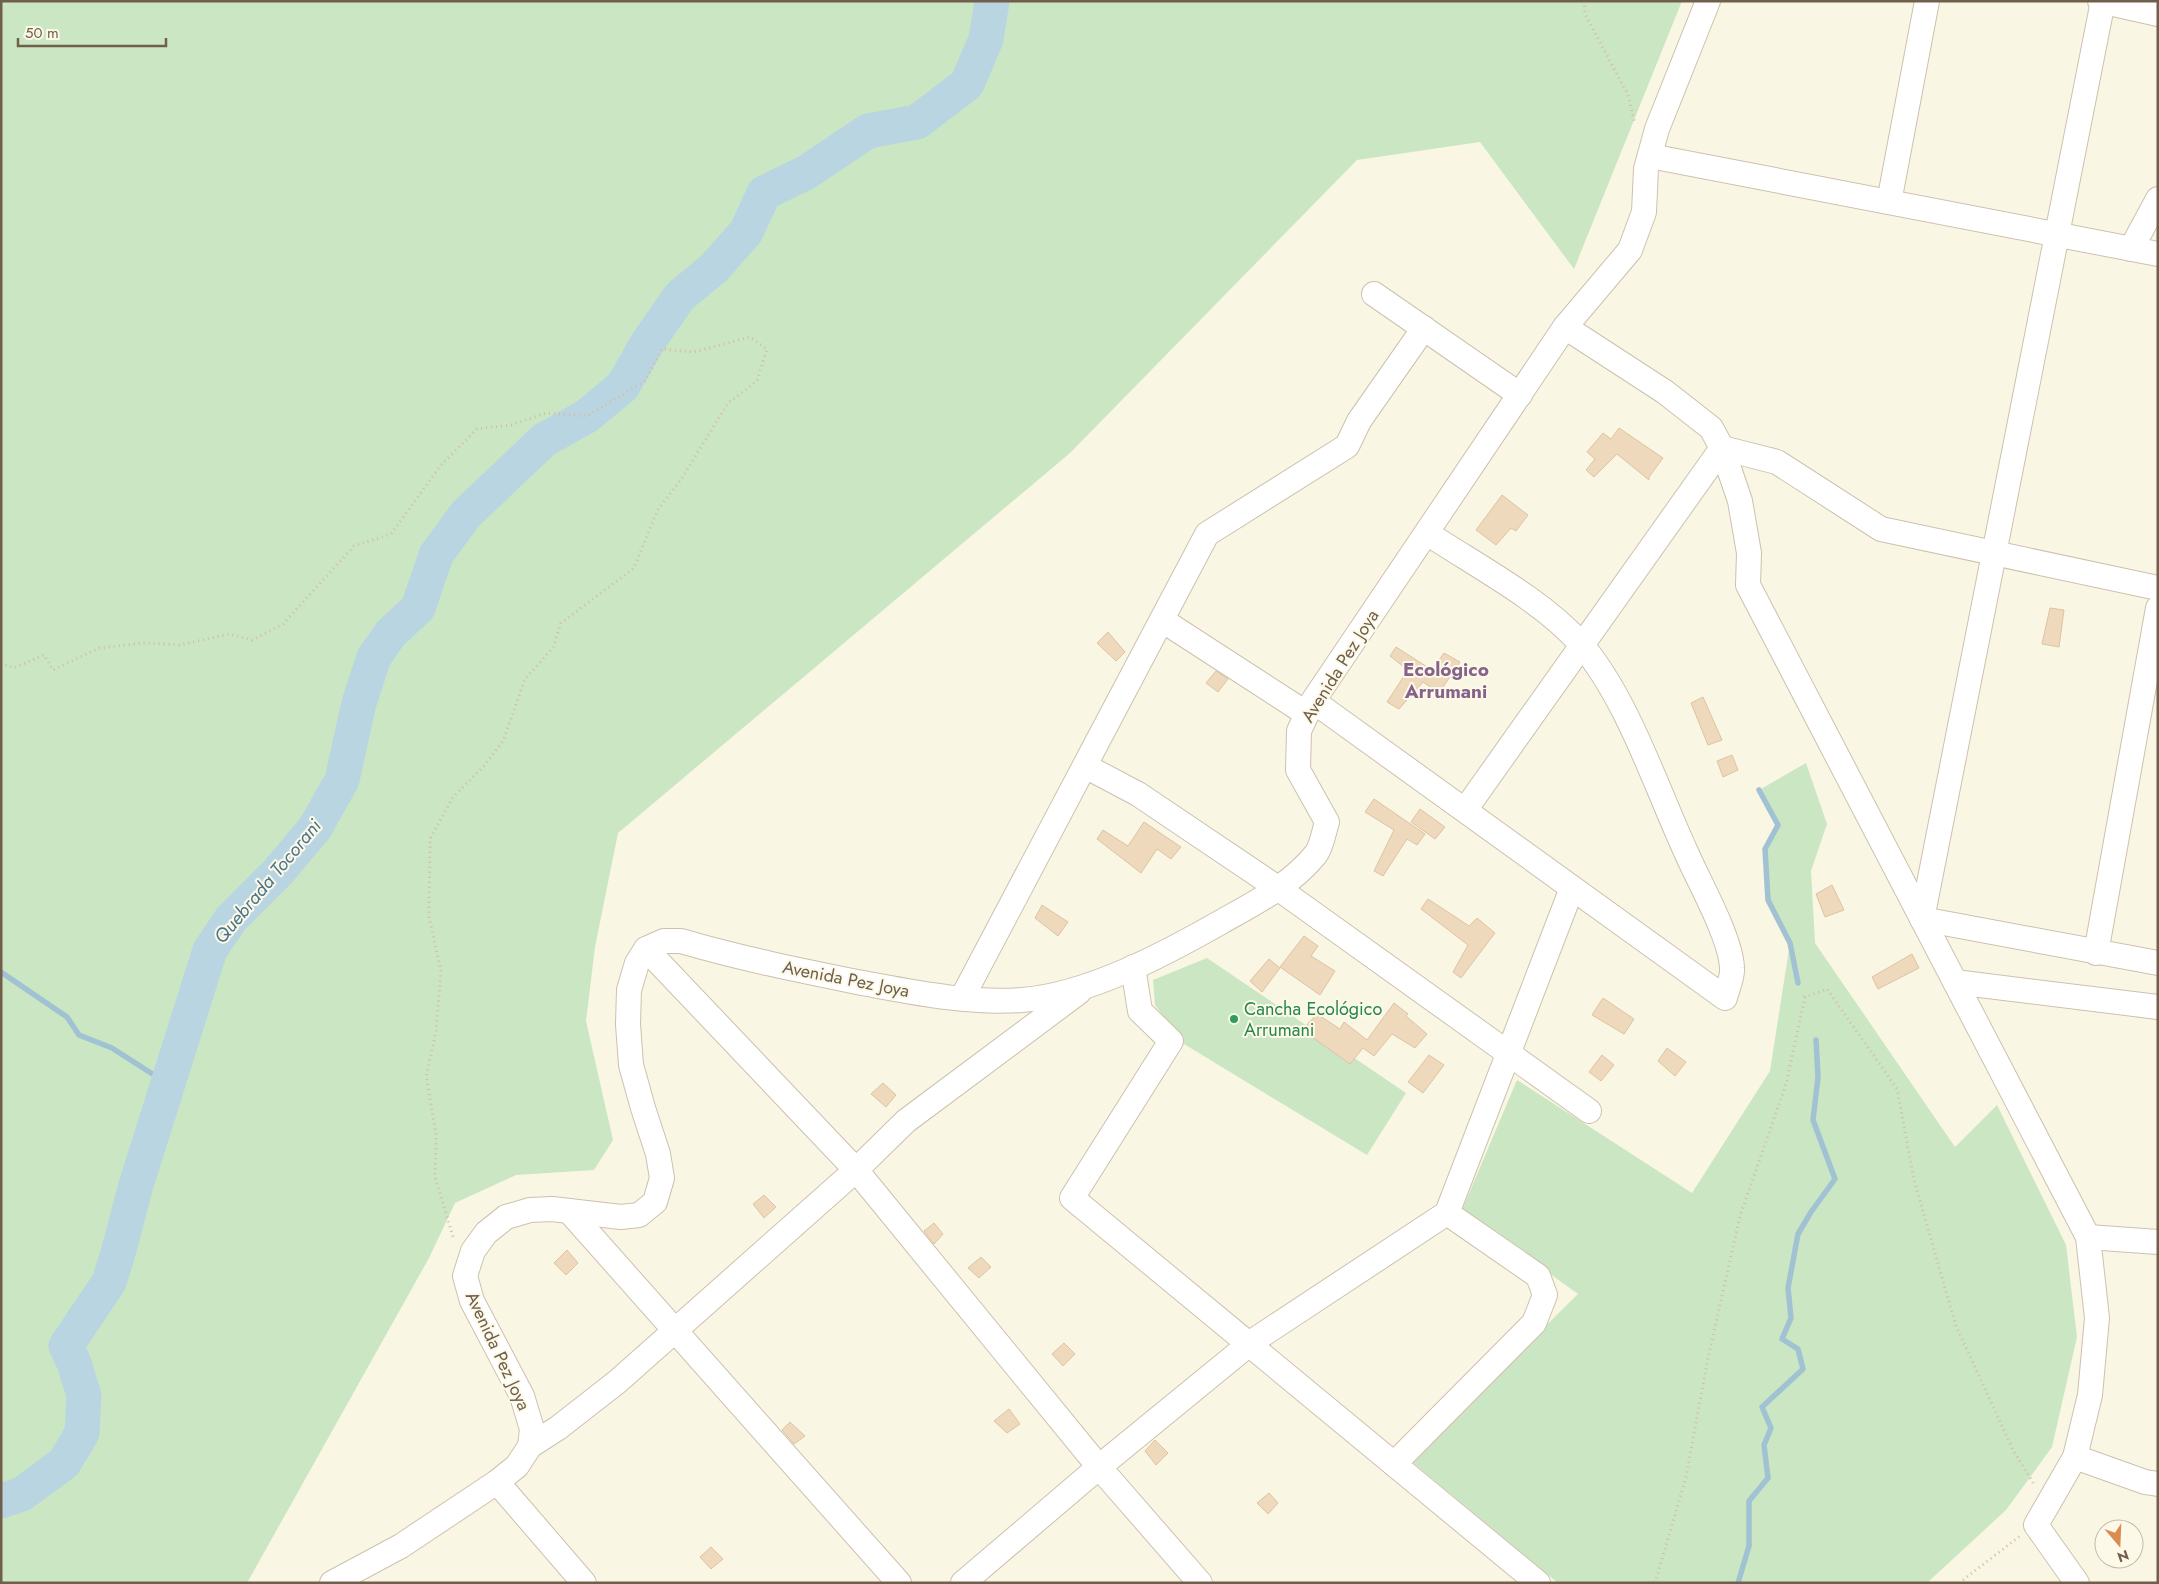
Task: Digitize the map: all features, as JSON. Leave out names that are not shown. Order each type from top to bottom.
[{"type":"street","name":"Avenida Pez Joya","points":[[530,1446],[532,1429],[522,1396],[472,1301],[465,1276],[473,1251],[486,1233],[506,1218],[530,1210],[569,1211],[621,1217],[640,1215],[655,1202],[662,1178],[658,1154],[631,1065],[628,1024],[629,990],[637,963],[646,949],[664,941],[681,940],[782,967],[930,996],[1022,1000],[1060,993],[1090,984],[1185,943],[1279,889],[1317,853],[1327,822],[1298,770],[1299,731],[1310,708],[1565,328],[1630,250],[1644,212],[1646,169],[1657,128],[1708,1]]},
{"type":"street","points":[[1889,202],[1927,1]]},
{"type":"street","points":[[1922,919],[2058,235],[2102,1],[2158,14]]},
{"type":"street","points":[[1650,156],[2158,254]]},
{"type":"street","points":[[2131,249],[2158,199]]},
{"type":"street","points":[[1374,294],[1520,395]]},
{"type":"street","points":[[962,998],[1208,534],[1347,446],[1359,420],[1424,328]]},
{"type":"street","points":[[1565,328],[1665,392],[1711,428],[1722,448],[1740,501],[1749,553],[1748,585],[2088,1236],[2097,1318],[2090,1395],[2075,1457],[2041,1515],[2077,1583]]},
{"type":"street","points":[[1722,448],[1777,462],[1882,529],[2158,588]]},
{"type":"street","points":[[1464,810],[1722,448]]},
{"type":"street","points":[[1162,620],[1310,708],[1464,810],[1725,998],[1732,969],[1725,937],[1665,807],[1630,725],[1606,680],[1582,646],[1543,609],[1426,533]]},
{"type":"street","points":[[2096,953],[2158,608]]},
{"type":"street","points":[[1085,766],[1138,794],[1279,889],[1589,1111]]},
{"type":"street","points":[[963,1583],[1099,1466],[1249,1344],[1447,1213],[1572,888]]},
{"type":"street","points":[[1922,919],[2096,953],[2158,963]]},
{"type":"street","points":[[646,949],[856,1170],[1099,1466],[1200,1583]]},
{"type":"street","points":[[1133,967],[1140,1011],[1171,1041],[1072,1198],[1538,1583]]},
{"type":"street","points":[[1955,982],[2158,1007]]},
{"type":"street","points":[[332,1583],[402,1546],[497,1482],[517,1466],[530,1446],[558,1428],[617,1382],[856,1170],[906,1121],[1090,984]]},
{"type":"street","points":[[569,1211],[899,1583]]},
{"type":"street","points":[[1394,1464],[1534,1323],[1544,1295],[1538,1276],[1447,1213]]},
{"type":"street","points":[[2088,1236],[2158,1242]]},
{"type":"street","points":[[2075,1457],[2145,1482],[2158,1484]]},
{"type":"street","points":[[497,1482],[584,1583]]},
{"type":"path","points":[[1584,1],[1585,14],[1628,95],[1637,132]]},
{"type":"path","points":[[1,663],[14,668],[44,655],[53,670],[99,648],[144,643],[180,645],[229,634],[252,640],[283,624],[354,546],[391,534],[441,466],[477,429],[511,425],[546,413],[587,416],[645,381],[662,349],[694,352],[750,337],[767,349],[757,381],[728,403],[682,478],[657,511],[634,568],[561,623],[553,648],[525,678],[503,741],[485,766],[453,797],[430,839],[429,917],[441,971],[436,1032],[426,1076],[436,1134],[434,1177],[465,1276]]},
{"type":"path","points":[[1655,1583],[1686,1477],[1708,1358],[1740,1216],[1786,1084],[1806,997],[1827,989],[1897,1089],[1914,1180],[1956,1326],[2041,1515],[1959,1583]]},
{"type":"green space","points":[[1,1],[1682,1],[1574,269],[1480,142],[1357,160],[1070,453],[618,833],[595,947],[586,1021],[613,1140],[594,1170],[516,1175],[455,1203],[429,1258],[247,1583],[1,1583]]},
{"type":"green space","points":[[1806,763],[1827,824],[1811,871],[1815,943],[1955,1147],[1997,1105],[2066,1245],[2077,1337],[2052,1447],[2006,1510],[1927,1583],[1558,1583],[1410,1460],[1578,1294],[1462,1210],[1517,1080],[1692,1193],[1770,1071],[1790,943],[1768,900],[1765,849],[1778,825],[1759,790]]},
{"type":"green space","points":[[1207,958],[1406,1093],[1367,1155],[1184,1044],[1155,1005],[1153,980]]},
{"type":"building","points":[[1619,428],[1663,458],[1649,477],[1649,480],[1617,454],[1594,477],[1586,470],[1595,459],[1587,452],[1603,433],[1611,439]]},
{"type":"building","points":[[1502,495],[1528,515],[1516,531],[1511,528],[1496,545],[1476,530]]},
{"type":"building","points":[[2050,608],[2064,610],[2059,647],[2042,644]]},
{"type":"building","points":[[1108,632],[1125,652],[1116,661],[1097,643]]},
{"type":"building","points":[[1396,647],[1432,670],[1444,653],[1460,662],[1439,693],[1423,682],[1399,709],[1387,702],[1408,670],[1390,656]]},
{"type":"building","points":[[1216,671],[1228,679],[1218,692],[1206,683]]},
{"type":"building","points":[[1703,697],[1722,740],[1708,745],[1691,703]]},
{"type":"building","points":[[1732,755],[1738,770],[1723,777],[1717,761]]},
{"type":"building","points":[[1374,799],[1425,834],[1417,845],[1407,839],[1383,876],[1374,871],[1394,830],[1365,812]]},
{"type":"building","points":[[1420,809],[1445,827],[1435,839],[1411,822]]},
{"type":"building","points":[[1144,822],[1181,847],[1171,859],[1157,849],[1141,873],[1097,839],[1103,830],[1128,846]]},
{"type":"building","points":[[1832,885],[1844,910],[1825,917],[1816,894]]},
{"type":"building","points":[[1428,899],[1469,926],[1477,918],[1495,933],[1461,978],[1453,972],[1468,945],[1421,909]]},
{"type":"building","points":[[1042,905],[1068,922],[1058,936],[1035,918]]},
{"type":"building","points":[[1304,936],[1318,946],[1311,956],[1335,971],[1320,995],[1280,967]]},
{"type":"building","points":[[1912,954],[1919,968],[1878,989],[1872,977]]},
{"type":"building","points":[[1269,959],[1280,968],[1262,992],[1250,981]]},
{"type":"building","points":[[1603,998],[1634,1019],[1624,1034],[1592,1015]]},
{"type":"building","points":[[1394,1003],[1408,1014],[1406,1016],[1427,1034],[1415,1048],[1392,1034],[1374,1056],[1363,1048],[1350,1064],[1302,1030],[1317,1014],[1340,1029],[1344,1022],[1367,1040]]},
{"type":"building","points":[[1667,1048],[1686,1062],[1675,1076],[1658,1061]]},
{"type":"building","points":[[1429,1055],[1444,1065],[1423,1093],[1408,1082]]},
{"type":"building","points":[[1602,1055],[1614,1065],[1601,1081],[1589,1072]]},
{"type":"building","points":[[883,1083],[896,1095],[886,1107],[871,1094]]},
{"type":"building","points":[[764,1195],[776,1207],[764,1218],[753,1204]]},
{"type":"building","points":[[934,1223],[943,1234],[934,1244],[924,1231]]},
{"type":"building","points":[[567,1250],[578,1263],[566,1275],[554,1263]]},
{"type":"building","points":[[981,1257],[991,1267],[979,1278],[968,1268]]},
{"type":"building","points":[[1064,1343],[1075,1354],[1063,1366],[1052,1354]]},
{"type":"building","points":[[1009,1409],[1020,1424],[1007,1433],[994,1421]]},
{"type":"building","points":[[790,1422],[805,1436],[794,1444],[782,1430]]},
{"type":"building","points":[[1155,1440],[1168,1453],[1156,1465],[1145,1451]]},
{"type":"building","points":[[1269,1493],[1278,1503],[1268,1514],[1257,1503]]},
{"type":"building","points":[[711,1547],[723,1559],[711,1569],[700,1557]]},
{"type":"waterway","name":"Quebrada Tocorani","points":[[1,1501],[22,1494],[64,1463],[82,1433],[84,1396],[74,1363],[66,1346],[109,1282],[136,1185],[210,950],[231,919],[278,872],[315,828],[342,780],[359,703],[374,657],[391,633],[418,608],[436,555],[466,514],[544,440],[587,416],[623,386],[646,345],[680,296],[714,268],[746,232],[764,193],[807,172],[868,131],[917,122],[967,84],[986,39],[992,1]]},
{"type":"waterway","points":[[1759,790],[1778,825],[1765,849],[1768,900],[1790,943],[1798,983]]},
{"type":"waterway","points":[[1,972],[67,1017],[79,1035],[112,1048],[168,1084]]},
{"type":"waterway","points":[[1738,1583],[1749,1546],[1749,1501],[1768,1478],[1764,1445],[1771,1428],[1762,1407],[1803,1369],[1798,1349],[1782,1339],[1791,1318],[1788,1288],[1798,1234],[1835,1179],[1813,1120],[1818,1077],[1816,1040]]},
{"type":"place","name":"Cancha Ecológico Arrumani","points":[[1234,1019]]},
{"type":"district","name":"Ecológico Arrumani","points":[[1446,680]]}]
